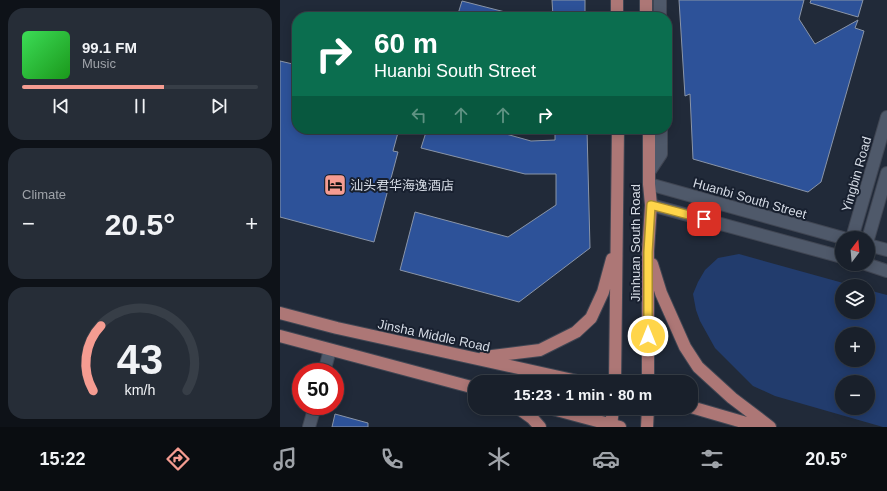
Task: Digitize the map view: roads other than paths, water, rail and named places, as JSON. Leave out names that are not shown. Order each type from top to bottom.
[{"type":"main road","points":[[617,0],[617,12]]},
{"type":"main road","points":[[646,0],[646,12]]},
{"type":"main road","name":"Jinhuan South Road","points":[[615,375],[618,134]]},
{"type":"main road","name":"Jinhuan South Road","points":[[648,134],[651,205],[648,252],[648,375]]},
{"type":"main road","points":[[477,358],[540,350],[576,332],[591,318],[603,292],[616,245]]},
{"type":"main road","points":[[648,252],[661,294],[685,347],[698,367],[732,398],[770,427]]},
{"type":"main road","name":"Jinsha Middle Road","points":[[280,313],[337,328],[551,375]]},
{"type":"main road","points":[[280,336],[468,386]]},
{"type":"main road","points":[[698,409],[760,427]]},
{"type":"main road","points":[[528,415],[540,427]]},
{"type":"main road","points":[[574,415],[614,426],[613,415]]},
{"type":"main road","points":[[647,427],[648,415]]},
{"type":"street","points":[[660,0],[660,12]]},
{"type":"street","name":"Yingbin Road","points":[[854,231],[887,117]]},
{"type":"street","points":[[649,178],[662,154],[661,134]]},
{"type":"street","points":[[871,231],[885,185],[887,173]]},
{"type":"street","name":"Huanbi South Street","points":[[649,178],[835,236]]},
{"type":"street","points":[[651,205],[835,255]]},
{"type":"street","points":[[875,247],[887,250]]},
{"type":"street","points":[[875,267],[887,270]]},
{"type":"street","points":[[326,363],[330,350]]},
{"type":"street","points":[[309,427],[312,415]]},
{"type":"place","name":"汕头君华海逸酒店","points":[[335,185]]}]
